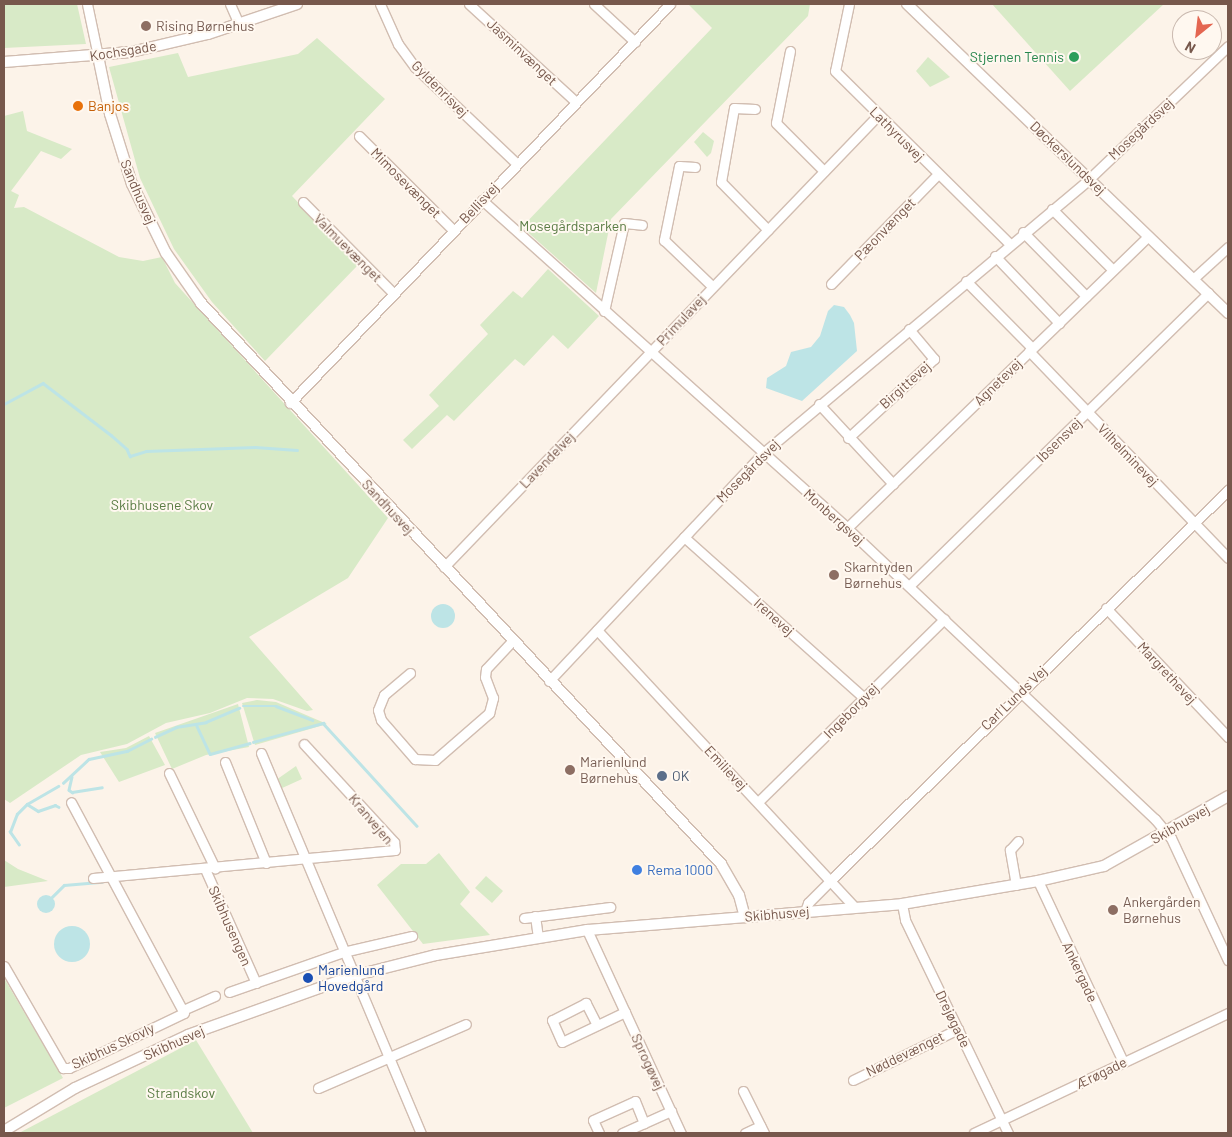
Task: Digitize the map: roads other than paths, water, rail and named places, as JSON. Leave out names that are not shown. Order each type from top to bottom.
[{"type":"street","points":[[87,4],[98,56]]},
{"type":"street","points":[[230,4],[239,24]]},
{"type":"street","name":"Kochsgade","points":[[4,62],[98,56],[156,47],[239,24],[297,4]]},
{"type":"street","name":"Gyldenrisvej","points":[[380,4],[398,44],[415,67],[516,163]]},
{"type":"street","name":"Jasminvænget","points":[[469,4],[575,101]]},
{"type":"street","points":[[594,4],[635,42]]},
{"type":"street","name":"Bellisvej","points":[[290,403],[575,101],[635,42],[670,4]]},
{"type":"street","name":"Lathyrusvej","points":[[849,4],[835,71],[1010,244]]},
{"type":"street","name":"Døckerslundsvej","points":[[906,4],[1228,313]]},
{"type":"street","name":"Mosegårdsvej","points":[[549,680],[763,453],[1023,232],[1089,179],[1228,46]]},
{"type":"street","points":[[790,51],[776,123],[824,171]]},
{"type":"street","name":"Sandhusvej","points":[[98,56],[110,114],[132,184],[166,253],[200,303],[290,403],[721,864],[739,895],[745,917]]},
{"type":"street","points":[[755,109],[734,108],[720,182],[768,230]]},
{"type":"street","name":"Primulavej","points":[[651,353],[712,286],[878,115]]},
{"type":"street","name":"Mimosevænget","points":[[359,136],[453,230]]},
{"type":"street","name":"Primulavej","points":[[695,167],[679,166],[664,240],[712,286]]},
{"type":"street","name":"Pæonvænget","points":[[831,284],[938,174]]},
{"type":"street","name":"Monbergsvej","points":[[482,200],[847,528],[1167,832]]},
{"type":"street","name":"Valmuevænget","points":[[303,202],[394,294]]},
{"type":"street","points":[[1052,209],[1113,270]]},
{"type":"street","points":[[604,311],[624,223],[642,225]]},
{"type":"street","points":[[1023,232],[1086,296]]},
{"type":"street","name":"Agnetevej","points":[[847,528],[1148,236]]},
{"type":"street","points":[[1193,279],[1228,247]]},
{"type":"street","points":[[995,256],[1059,323]]},
{"type":"street","points":[[966,281],[1031,350]]},
{"type":"street","name":"Ibsensvej","points":[[909,586],[1208,294]]},
{"type":"street","name":"Birgittevej","points":[[848,438],[934,359],[909,329]]},
{"type":"street","name":"Vilhelminevej","points":[[1031,350],[1087,412],[1228,558]]},
{"type":"street","name":"Lavendelvej","points":[[444,567],[651,353]]},
{"type":"street","points":[[819,404],[848,438],[893,484]]},
{"type":"street","name":"Carl Lunds Vej","points":[[805,911],[808,903],[831,880],[1228,490]]},
{"type":"street","name":"Irenevej","points":[[684,537],[864,698]]},
{"type":"street","name":"Margrethevej","points":[[1106,608],[1228,737]]},
{"type":"street","name":"Ingeborgvej","points":[[758,802],[944,619]]},
{"type":"street","name":"Emilievej","points":[[597,630],[831,880],[854,907]]},
{"type":"street","points":[[410,673],[384,695],[378,710],[381,720],[416,759],[435,760],[489,713],[493,698],[485,677],[486,669],[512,641]]},
{"type":"street","name":"Kranvejen","points":[[93,878],[306,860],[395,850],[394,842],[304,744]]},
{"type":"street","points":[[262,753],[353,976],[421,1133]]},
{"type":"street","points":[[225,762],[266,863]]},
{"type":"street","points":[[169,773],[215,868]]},
{"type":"street","name":"Skibhusvej","points":[[4,1131],[75,1088],[188,1035],[353,976],[436,955],[587,930],[902,904],[1038,881],[1104,866],[1228,796]]},
{"type":"street","points":[[71,802],[183,1010]]},
{"type":"street","points":[[1167,832],[1228,960]]},
{"type":"street","points":[[1016,885],[1010,850],[1018,841]]},
{"type":"street","name":"Skibhusengen","points":[[204,869],[256,983]]},
{"type":"street","name":"Ankergade","points":[[1038,881],[1123,1062]]},
{"type":"street","name":"Drejøgade","points":[[902,904],[905,920],[1008,1133]]},
{"type":"street","points":[[524,918],[610,907]]},
{"type":"street","points":[[535,916],[538,937]]},
{"type":"street","name":"Sprogøvej","points":[[587,930],[681,1133]]},
{"type":"street","name":"Skibhusengen","points":[[229,992],[343,952],[412,936]]},
{"type":"street","name":"Skibhus Skovly","points":[[4,966],[63,1068],[68,1068],[179,1016],[184,1013],[183,1010],[215,996]]},
{"type":"street","points":[[597,1025],[586,1004],[552,1020],[562,1042],[625,1012]]},
{"type":"street","name":"Ærøgade","points":[[974,1133],[1228,1013]]},
{"type":"street","points":[[318,1088],[466,1024]]},
{"type":"street","name":"Nøddevænget","points":[[853,1080],[958,1029]]},
{"type":"street","points":[[743,1091],[762,1130],[745,1133]]},
{"type":"street","name":"Sprogøvej","points":[[599,1133],[593,1120],[634,1101],[644,1123]]},
{"type":"street","points":[[622,1133],[671,1111]]},
{"type":"water","points":[[834,305],[844,307],[854,323],[857,351],[802,401],[766,388],[767,378],[786,366],[791,352],[811,347],[820,336],[828,311]]},
{"type":"water","points":[[443,604],[451,608],[455,616],[451,624],[443,628],[435,624],[431,616],[435,608]]},
{"type":"water","points":[[42,895],[50,895],[55,900],[53,911],[42,913],[37,908],[37,900]]},
{"type":"water","points":[[72,926],[79,927],[85,931],[89,937],[89,951],[85,957],[79,961],[72,962],[65,961],[59,957],[55,951],[54,944],[55,937],[59,931],[65,927]]},
{"type":"waterway","points":[[4,404],[43,383],[111,435],[127,449],[130,456],[146,451],[255,447],[297,450]]},
{"type":"waterway","points":[[243,706],[276,706],[312,720]]},
{"type":"waterway","points":[[155,737],[176,727],[206,722],[239,708]]},
{"type":"waterway","points":[[253,742],[323,723],[417,826]]},
{"type":"waterway","points":[[196,724],[210,754],[250,743]]},
{"type":"waterway","points":[[63,783],[89,759],[127,751],[151,739]]},
{"type":"waterway","points":[[72,777],[69,790],[72,792],[102,787]]},
{"type":"waterway","points":[[19,845],[10,832],[17,814],[27,804],[58,786]]},
{"type":"waterway","points":[[27,804],[38,811],[55,805],[59,807]]},
{"type":"waterway","points":[[51,898],[64,885],[102,882]]},
{"type":"place","name":"Rising Børnehus","points":[[146,26]]},
{"type":"place","name":"Stjernen Tennis","points":[[1074,57]]},
{"type":"place","name":"Banjos","points":[[78,106]]},
{"type":"place","name":"Skarntyden Børnehus","points":[[834,575]]},
{"type":"place","name":"Marienlund Børnehus","points":[[570,770]]},
{"type":"place","name":"OK","points":[[662,776]]},
{"type":"place","name":"Rema 1000","points":[[637,870]]},
{"type":"place","name":"Ankergården Børnehus","points":[[1113,910]]},
{"type":"place","name":"Marienlund Hovedgård","points":[[308,978]]},
{"type":"park label","name":"Mosegårdsparken","points":[[573,226]]},
{"type":"park label","name":"Skibhusene Skov","points":[[162,505]]},
{"type":"park label","name":"Strandskov","points":[[181,1093]]}]
